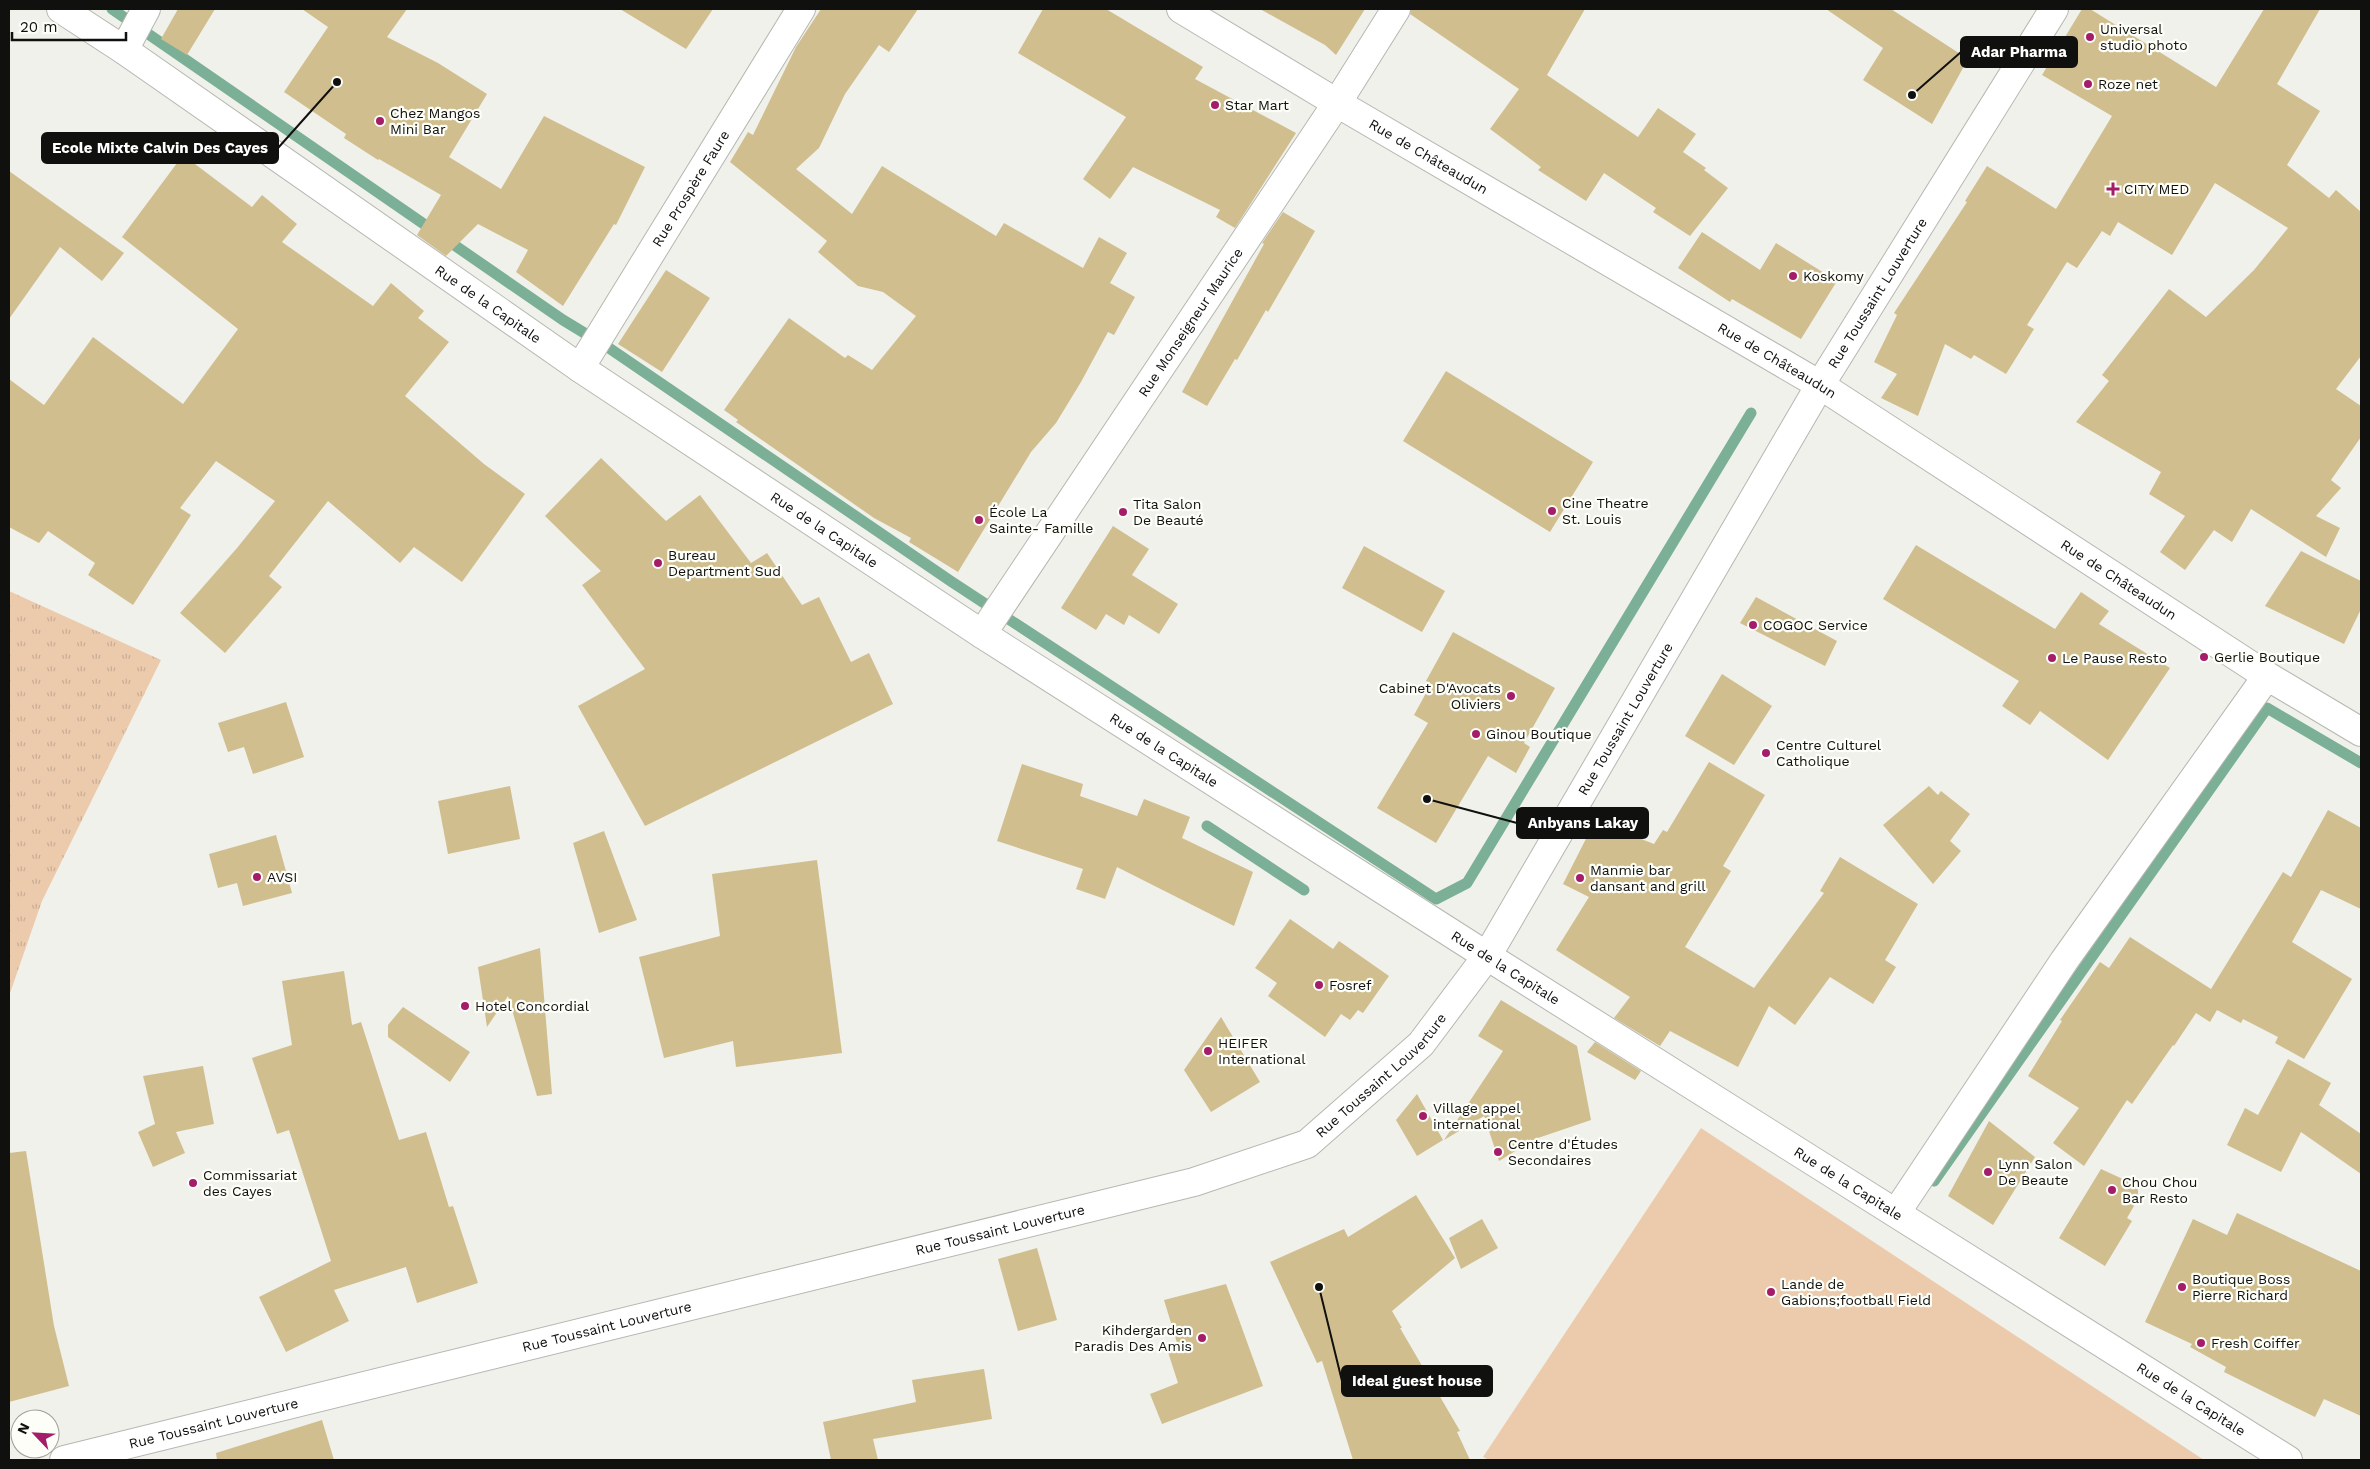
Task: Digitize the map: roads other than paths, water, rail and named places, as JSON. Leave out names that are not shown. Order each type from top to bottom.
[{"type":"street","name":"Rue de la Capitale","points":[[61,9],[124,50],[580,368],[982,634],[1487,956],[2288,1460]]},
{"type":"street","points":[[124,50],[146,9]]},
{"type":"street","name":"Rue Prospère Faure","points":[[580,368],[801,9]]},
{"type":"street","name":"Rue de Châteaudun","points":[[1181,9],[1337,103],[1820,385],[2267,676],[2361,732]]},
{"type":"street","name":"Rue Monseigneur Maurice","points":[[982,634],[1337,103],[1396,9]]},
{"type":"street","name":"Rue Toussaint Louverture","points":[[64,1460],[1194,1182],[1307,1144],[1421,1044],[1487,956],[1820,385],[2054,9]]},
{"type":"street","points":[[1896,1213],[2064,961],[2267,676]]},
{"type":"waterway","points":[[112,9],[563,320],[609,348],[952,582],[1436,899],[1467,883],[1751,413]]},
{"type":"waterway","points":[[1934,1181],[2267,708],[2361,763]]},
{"type":"waterway","points":[[1207,826],[1304,890]]},
{"type":"place","name":"Universal studio photo","points":[[2090,37]]},
{"type":"place","name":"Ecole Mixte Calvin Des Cayes","points":[[337,82]]},
{"type":"place","name":"Roze net","points":[[2088,84]]},
{"type":"place","name":"Adar Pharma","points":[[1912,95]]},
{"type":"place","name":"Star Mart","points":[[1215,105]]},
{"type":"place","name":"Chez Mangos Mini Bar","points":[[380,121]]},
{"type":"place","name":"CITY MED","points":[[2113,189]]},
{"type":"place","name":"Koskomy","points":[[1793,276]]},
{"type":"place","name":"Cine Theatre St. Louis","points":[[1552,511]]},
{"type":"place","name":"Tita Salon De Beauté","points":[[1123,512]]},
{"type":"place","name":"École La Sainte- Famille","points":[[979,520]]},
{"type":"place","name":"Bureau Department Sud","points":[[658,563]]},
{"type":"place","name":"COGOC Service","points":[[1753,625]]},
{"type":"place","name":"Gerlie Boutique","points":[[2204,657]]},
{"type":"place","name":"Le Pause Resto","points":[[2052,658]]},
{"type":"place","name":"Cabinet D'Avocats Oliviers","points":[[1511,696]]},
{"type":"place","name":"Ginou Boutique","points":[[1476,734]]},
{"type":"place","name":"Centre Culturel Catholique","points":[[1766,753]]},
{"type":"place","name":"Anbyans Lakay","points":[[1427,799]]},
{"type":"place","name":"AVSI","points":[[257,877]]},
{"type":"place","name":"Manmie bar dansant and grill","points":[[1580,878]]},
{"type":"place","name":"Fosref","points":[[1319,985]]},
{"type":"place","name":"Hotel Concordial","points":[[465,1006]]},
{"type":"place","name":"HEIFER International","points":[[1208,1051]]},
{"type":"place","name":"Village appel international","points":[[1423,1116]]},
{"type":"place","name":"Centre d'Études Secondaires","points":[[1498,1152]]},
{"type":"place","name":"Lynn Salon De Beaute","points":[[1988,1172]]},
{"type":"place","name":"Commissariat des Cayes","points":[[193,1183]]},
{"type":"place","name":"Chou Chou Bar Resto","points":[[2112,1190]]},
{"type":"place","name":"Ideal guest house","points":[[1319,1287]]},
{"type":"place","name":"Boutique Boss Pierre Richard","points":[[2182,1287]]},
{"type":"place","name":"Lande de Gabions;football Field","points":[[1771,1292]]},
{"type":"place","name":"Kihdergarden Paradis Des Amis","points":[[1202,1338]]},
{"type":"place","name":"Fresh Coiffer","points":[[2201,1343]]}]
